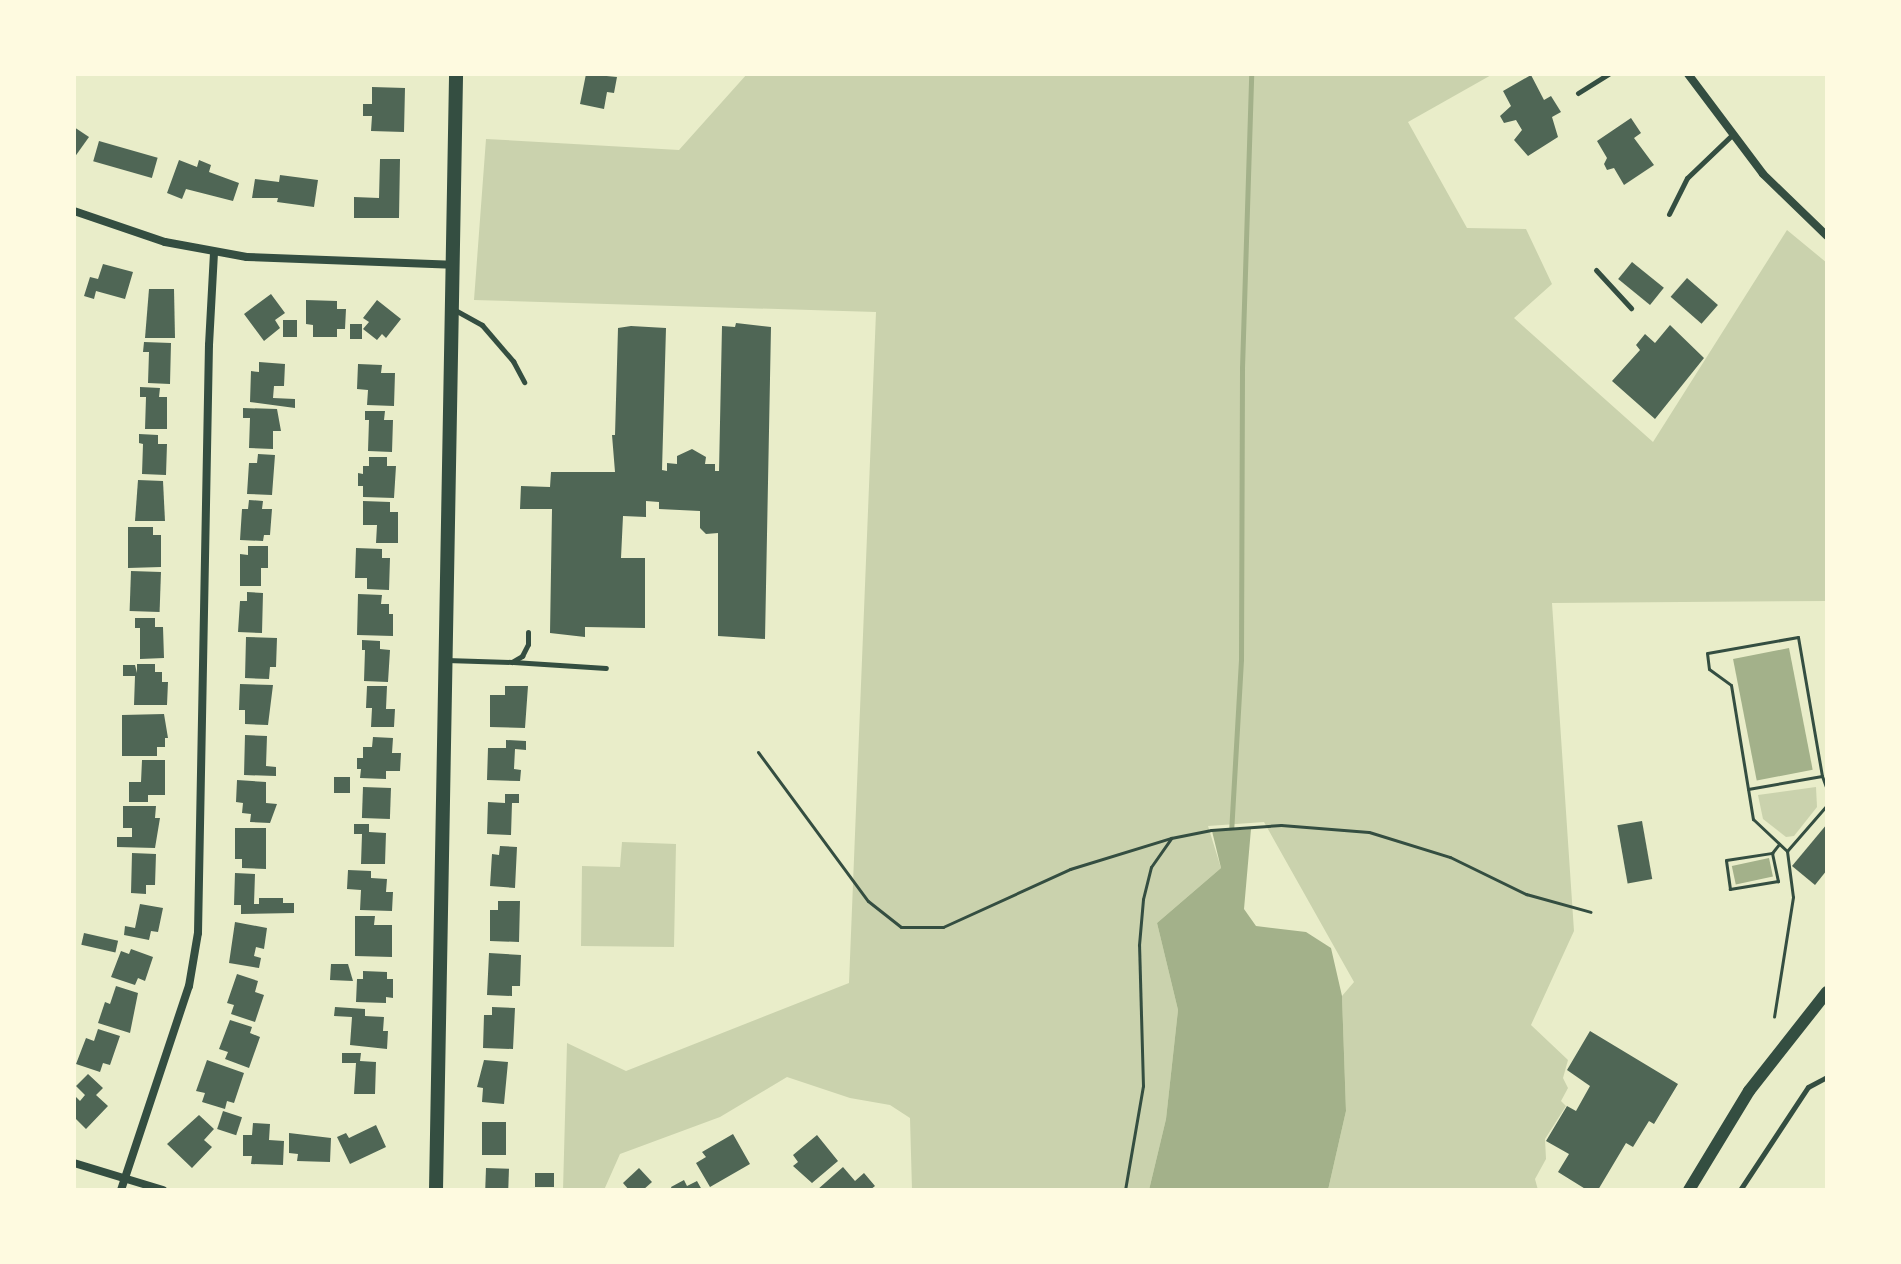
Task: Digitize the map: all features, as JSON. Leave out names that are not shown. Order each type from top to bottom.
[{"type":"main road","points":[[436,1190],[456,74]]},
{"type":"street","points":[[1688,74],[1763,174],[1827,236]]},
{"type":"street","points":[[74,211],[124,231],[214,252],[270,259],[452,265]]},
{"type":"street","points":[[121,1190],[189,986],[198,933],[209,345],[214,252]]},
{"type":"street","points":[[1689,1190],[1749,1091],[1827,992]]},
{"type":"street","points":[[74,1163],[163,1190]]},
{"type":"lane","points":[[1578,93],[1608,74]]},
{"type":"lane","points":[[1669,214],[1687,178],[1732,135]]},
{"type":"lane","points":[[1596,270],[1631,308]]},
{"type":"lane","points":[[452,308],[482,325],[513,361],[524,382]]},
{"type":"lane","points":[[512,662],[522,656],[528,644],[528,632]]},
{"type":"lane","points":[[445,660],[606,668]]},
{"type":"lane","points":[[1740,1190],[1808,1087],[1827,1077]]},
{"type":"path","points":[[1774,1017],[1793,897],[1787,851],[1753,819],[1731,685],[1709,669],[1707,653],[1798,637],[1827,790]]},
{"type":"path","points":[[758,752],[868,901],[901,927],[943,927],[1070,869],[1171,838],[1211,830],[1252,827],[1305,826],[1369,832],[1450,857],[1526,894],[1591,912]]},
{"type":"path","points":[[1748,789],[1822,776]]},
{"type":"path","points":[[1787,851],[1827,805]]},
{"type":"path","points":[[1125,1190],[1143,1086],[1139,945],[1143,899],[1151,867],[1171,838]]},
{"type":"path","points":[[1772,853],[1778,881],[1730,889],[1726,860],[1772,853],[1779,844]]},
{"type":"shaded area","points":[[747,74],[1493,74],[1408,122],[1467,228],[1526,229],[1552,284],[1514,318],[1653,442],[1787,230],[1827,263],[1827,601],[1552,603],[1574,931],[1531,1025],[1568,1060],[1563,1078],[1568,1088],[1561,1101],[1566,1106],[1545,1139],[1546,1159],[1535,1179],[1538,1190],[1328,1190],[1346,1111],[1342,996],[1354,982],[1264,822],[1208,826],[1221,868],[1157,923],[1178,1010],[1166,1119],[1149,1190],[912,1190],[910,1118],[890,1105],[850,1098],[787,1077],[720,1117],[620,1154],[604,1190],[563,1190],[567,1043],[626,1071],[849,983],[876,312],[474,300],[486,139],[679,150]]},
{"type":"shaded area","points":[[1789,648],[1813,770],[1757,781],[1733,659]]},
{"type":"shaded area","points":[[1816,787],[1817,807],[1794,836],[1786,837],[1763,819],[1758,795]]},
{"type":"shaded area","points":[[1251,829],[1244,909],[1256,926],[1306,932],[1331,948],[1342,996],[1346,1111],[1328,1190],[1149,1190],[1166,1119],[1178,1010],[1157,923],[1221,868],[1212,831]]},
{"type":"shaded area","points":[[622,842],[676,844],[674,947],[581,946],[582,866],[620,867]]},
{"type":"shaded area","points":[[1769,858],[1773,877],[1736,884],[1732,866]]},
{"type":"building","points":[[586,74],[617,77],[614,93],[607,92],[604,109],[580,104]]},
{"type":"building","points":[[1531,75],[1544,100],[1551,96],[1561,112],[1552,117],[1558,137],[1528,156],[1514,140],[1522,130],[1516,120],[1504,123],[1500,116],[1511,106],[1503,91]]},
{"type":"building","points":[[372,87],[405,88],[404,132],[371,131],[372,116],[363,116],[363,104],[372,104]]},
{"type":"building","points":[[1631,118],[1641,133],[1634,138],[1654,165],[1624,185],[1614,168],[1607,170],[1604,164],[1607,158],[1597,141]]},
{"type":"building","points":[[74,127],[89,137],[74,158]]},
{"type":"building","points":[[99,141],[158,158],[152,178],[93,161]]},
{"type":"building","points":[[380,159],[400,159],[399,218],[354,218],[354,197],[379,198]]},
{"type":"building","points":[[179,160],[197,167],[199,160],[211,165],[209,172],[239,183],[233,201],[186,189],[182,199],[167,193]]},
{"type":"building","points":[[280,175],[318,180],[314,207],[277,202],[278,198],[252,198],[255,179],[279,182]]},
{"type":"building","points":[[1632,262],[1664,288],[1650,305],[1618,279]]},
{"type":"building","points":[[103,264],[133,272],[125,299],[96,291],[94,299],[84,296],[90,277],[98,279]]},
{"type":"building","points":[[1687,278],[1718,305],[1702,324],[1671,297]]},
{"type":"building","points":[[149,289],[174,289],[175,338],[145,338]]},
{"type":"building","points":[[271,294],[285,313],[275,320],[280,328],[264,341],[244,314]]},
{"type":"building","points":[[306,300],[337,301],[337,309],[346,309],[345,329],[337,329],[337,337],[313,337],[313,325],[306,324]]},
{"type":"building","points":[[377,300],[401,319],[386,338],[382,334],[377,340],[363,329],[369,322],[363,318]]},
{"type":"building","points":[[283,320],[297,320],[297,337],[283,337]]},
{"type":"building","points":[[736,323],[771,327],[765,639],[718,636],[718,533],[706,534],[700,528],[700,511],[659,509],[659,502],[646,501],[646,517],[623,516],[621,558],[645,558],[645,628],[585,627],[585,637],[550,633],[552,509],[520,509],[521,486],[550,487],[551,472],[615,472],[612,435],[615,435],[618,328],[631,326],[666,328],[662,470],[667,471],[667,463],[677,464],[677,456],[692,449],[706,457],[705,464],[715,464],[715,471],[719,471],[722,326],[735,327]]},
{"type":"building","points":[[350,324],[362,324],[362,339],[350,339]]},
{"type":"building","points":[[1670,325],[1704,358],[1655,419],[1612,381],[1640,350],[1636,345],[1645,334],[1655,343]]},
{"type":"building","points":[[144,342],[171,343],[170,384],[148,383],[149,352],[143,352]]},
{"type":"building","points":[[259,362],[285,364],[284,386],[274,386],[273,398],[295,399],[295,408],[250,402],[251,371],[259,372]]},
{"type":"building","points":[[358,364],[382,365],[381,373],[395,373],[394,406],[367,405],[368,390],[357,389]]},
{"type":"building","points":[[140,387],[160,388],[159,397],[167,397],[167,429],[145,429],[146,397],[140,397]]},
{"type":"building","points":[[243,408],[277,409],[281,431],[273,431],[273,449],[249,448],[250,418],[243,418]]},
{"type":"building","points":[[365,411],[385,411],[384,420],[393,420],[392,452],[368,451],[369,420],[365,420]]},
{"type":"building","points":[[139,434],[158,435],[158,444],[167,444],[166,475],[142,474],[143,444],[139,443]]},
{"type":"building","points":[[258,454],[275,455],[272,495],[247,494],[249,463],[257,463]]},
{"type":"building","points":[[369,457],[387,457],[387,466],[396,466],[394,498],[363,497],[363,486],[358,486],[358,473],[363,474],[363,466],[369,466]]},
{"type":"building","points":[[138,480],[163,481],[165,521],[135,521]]},
{"type":"building","points":[[249,500],[263,501],[262,509],[272,509],[270,535],[264,535],[263,541],[240,540],[242,509],[248,509]]},
{"type":"building","points":[[363,501],[390,502],[390,512],[398,512],[398,543],[376,543],[377,525],[363,525]]},
{"type":"building","points":[[128,527],[153,527],[153,535],[161,535],[161,567],[128,568]]},
{"type":"building","points":[[248,546],[268,546],[268,568],[261,568],[261,586],[240,586],[240,554],[248,555]]},
{"type":"building","points":[[356,548],[382,549],[382,558],[390,558],[389,590],[367,589],[367,578],[355,578]]},
{"type":"building","points":[[131,571],[161,572],[160,612],[130,611]]},
{"type":"building","points":[[247,592],[263,593],[262,633],[238,632],[240,601],[247,601]]},
{"type":"building","points":[[358,594],[382,595],[381,604],[389,604],[389,614],[393,614],[393,636],[357,635]]},
{"type":"building","points":[[135,618],[155,618],[155,627],[163,627],[164,658],[140,659],[140,628],[135,628]]},
{"type":"building","points":[[246,637],[277,638],[276,667],[270,667],[269,679],[245,678]]},
{"type":"building","points":[[362,640],[380,641],[380,649],[390,650],[388,682],[364,681],[365,650],[362,650]]},
{"type":"building","points":[[137,664],[155,664],[155,672],[162,672],[162,682],[168,682],[167,705],[134,705],[135,676],[123,676],[123,665],[135,665],[137,673]]},
{"type":"building","points":[[240,684],[273,685],[268,725],[245,724],[245,710],[239,710]]},
{"type":"building","points":[[367,686],[387,686],[386,709],[395,709],[394,727],[371,727],[372,708],[366,708]]},
{"type":"building","points":[[505,686],[528,686],[525,728],[490,727],[490,695],[505,695]]},
{"type":"building","points":[[164,714],[168,738],[165,738],[165,747],[157,747],[157,756],[122,756],[122,715]]},
{"type":"building","points":[[245,735],[267,736],[266,766],[276,767],[276,776],[244,775]]},
{"type":"building","points":[[373,737],[393,738],[392,753],[401,753],[400,771],[386,771],[386,779],[360,778],[361,769],[357,769],[357,758],[363,758],[363,747],[372,747]]},
{"type":"building","points":[[506,740],[526,741],[526,750],[515,749],[514,769],[521,770],[520,781],[487,780],[488,748],[506,748]]},
{"type":"building","points":[[142,760],[165,760],[165,795],[148,795],[148,802],[129,802],[129,782],[141,782]]},
{"type":"building","points":[[334,777],[350,777],[350,793],[334,793]]},
{"type":"building","points":[[237,780],[266,782],[266,803],[277,804],[270,823],[250,822],[251,814],[242,813],[243,803],[236,802]]},
{"type":"building","points":[[363,787],[391,788],[390,819],[362,818]]},
{"type":"building","points":[[505,794],[519,794],[519,803],[512,803],[511,835],[487,834],[488,802],[505,803]]},
{"type":"building","points":[[123,806],[156,806],[155,818],[160,818],[155,848],[117,847],[117,837],[132,837],[132,828],[123,828]]},
{"type":"building","points":[[1642,821],[1652,879],[1628,883],[1617,825]]},
{"type":"building","points":[[354,824],[369,824],[369,832],[386,833],[385,864],[361,864],[362,834],[354,834]]},
{"type":"building","points":[[1827,824],[1827,870],[1815,885],[1792,866]]},
{"type":"building","points":[[235,828],[266,828],[266,869],[242,868],[242,859],[235,859]]},
{"type":"building","points":[[500,846],[517,847],[515,888],[490,886],[492,854],[499,855]]},
{"type":"building","points":[[132,853],[156,854],[155,885],[146,885],[146,894],[131,893]]},
{"type":"building","points":[[348,870],[371,871],[371,878],[387,879],[386,892],[393,892],[392,911],[360,910],[361,890],[347,889]]},
{"type":"building","points":[[235,873],[255,874],[254,904],[259,904],[259,898],[283,898],[283,903],[294,903],[294,913],[241,914],[241,905],[234,905]]},
{"type":"building","points":[[498,901],[520,901],[519,942],[490,941],[490,910],[498,910]]},
{"type":"building","points":[[140,904],[163,908],[158,932],[151,931],[149,940],[124,935],[125,926],[135,928]]},
{"type":"building","points":[[355,916],[375,916],[374,925],[392,925],[392,957],[355,956]]},
{"type":"building","points":[[235,922],[267,928],[264,949],[256,947],[254,956],[261,958],[259,968],[229,963]]},
{"type":"building","points":[[84,933],[118,941],[115,953],[81,945]]},
{"type":"building","points":[[131,949],[153,957],[145,981],[138,978],[135,985],[111,977],[121,951],[129,954]]},
{"type":"building","points":[[489,953],[521,955],[520,986],[512,986],[512,996],[487,995]]},
{"type":"building","points":[[331,964],[348,964],[353,981],[330,980]]},
{"type":"building","points":[[363,971],[387,972],[387,979],[393,979],[393,998],[386,997],[386,1003],[356,1002],[357,979],[363,979]]},
{"type":"building","points":[[237,974],[258,981],[255,992],[264,995],[255,1022],[231,1014],[234,1005],[227,1003]]},
{"type":"building","points":[[116,986],[138,993],[130,1033],[98,1023],[105,1002],[110,1004]]},
{"type":"building","points":[[335,1007],[365,1009],[365,1016],[384,1017],[383,1031],[388,1031],[387,1049],[350,1045],[352,1017],[334,1016]]},
{"type":"building","points":[[492,1007],[515,1008],[513,1049],[483,1048],[484,1015],[492,1015]]},
{"type":"building","points":[[230,1020],[252,1027],[250,1033],[260,1037],[249,1068],[225,1059],[228,1052],[219,1049]]},
{"type":"building","points":[[98,1029],[120,1036],[110,1065],[103,1063],[100,1072],[76,1064],[86,1038],[94,1041]]},
{"type":"building","points":[[1590,1031],[1678,1084],[1654,1124],[1649,1121],[1633,1147],[1626,1143],[1598,1190],[1587,1190],[1558,1172],[1569,1154],[1546,1141],[1567,1106],[1576,1111],[1590,1086],[1567,1070]]},
{"type":"building","points":[[342,1053],[361,1053],[360,1061],[376,1062],[375,1094],[354,1094],[356,1063],[342,1063]]},
{"type":"building","points":[[207,1060],[244,1073],[234,1103],[227,1101],[225,1109],[202,1102],[205,1093],[196,1091]]},
{"type":"building","points":[[484,1060],[508,1062],[504,1104],[482,1102],[483,1088],[477,1087]]},
{"type":"building","points":[[88,1074],[103,1088],[96,1095],[108,1106],[86,1129],[74,1117],[74,1099],[76,1097],[80,1101],[85,1095],[76,1086]]},
{"type":"building","points":[[223,1111],[242,1117],[236,1135],[217,1129]]},
{"type":"building","points":[[199,1115],[214,1129],[204,1140],[212,1147],[192,1168],[167,1144]]},
{"type":"building","points":[[482,1122],[506,1122],[506,1155],[482,1155]]},
{"type":"building","points":[[253,1123],[270,1124],[269,1140],[284,1141],[283,1165],[251,1164],[252,1156],[243,1156],[243,1135],[252,1135]]},
{"type":"building","points":[[376,1125],[386,1147],[350,1164],[337,1137],[346,1133],[349,1138]]},
{"type":"building","points":[[289,1133],[331,1138],[330,1162],[297,1161],[298,1154],[289,1153]]},
{"type":"building","points":[[733,1134],[750,1164],[710,1187],[696,1163],[706,1157],[702,1152]]},
{"type":"building","points":[[817,1135],[838,1161],[812,1183],[793,1166],[798,1162],[793,1155]]},
{"type":"building","points":[[843,1167],[855,1181],[864,1173],[875,1186],[870,1190],[817,1190]]},
{"type":"building","points":[[486,1168],[509,1169],[508,1190],[485,1190]]},
{"type":"building","points":[[639,1168],[652,1182],[643,1190],[629,1190],[623,1183]]},
{"type":"building","points":[[535,1173],[554,1173],[554,1187],[535,1187]]},
{"type":"building","points":[[684,1180],[687,1186],[697,1181],[702,1190],[672,1190],[671,1187]]},
{"type":"waterway","points":[[1231,833],[1241,659],[1242,368],[1251,74]]}]
